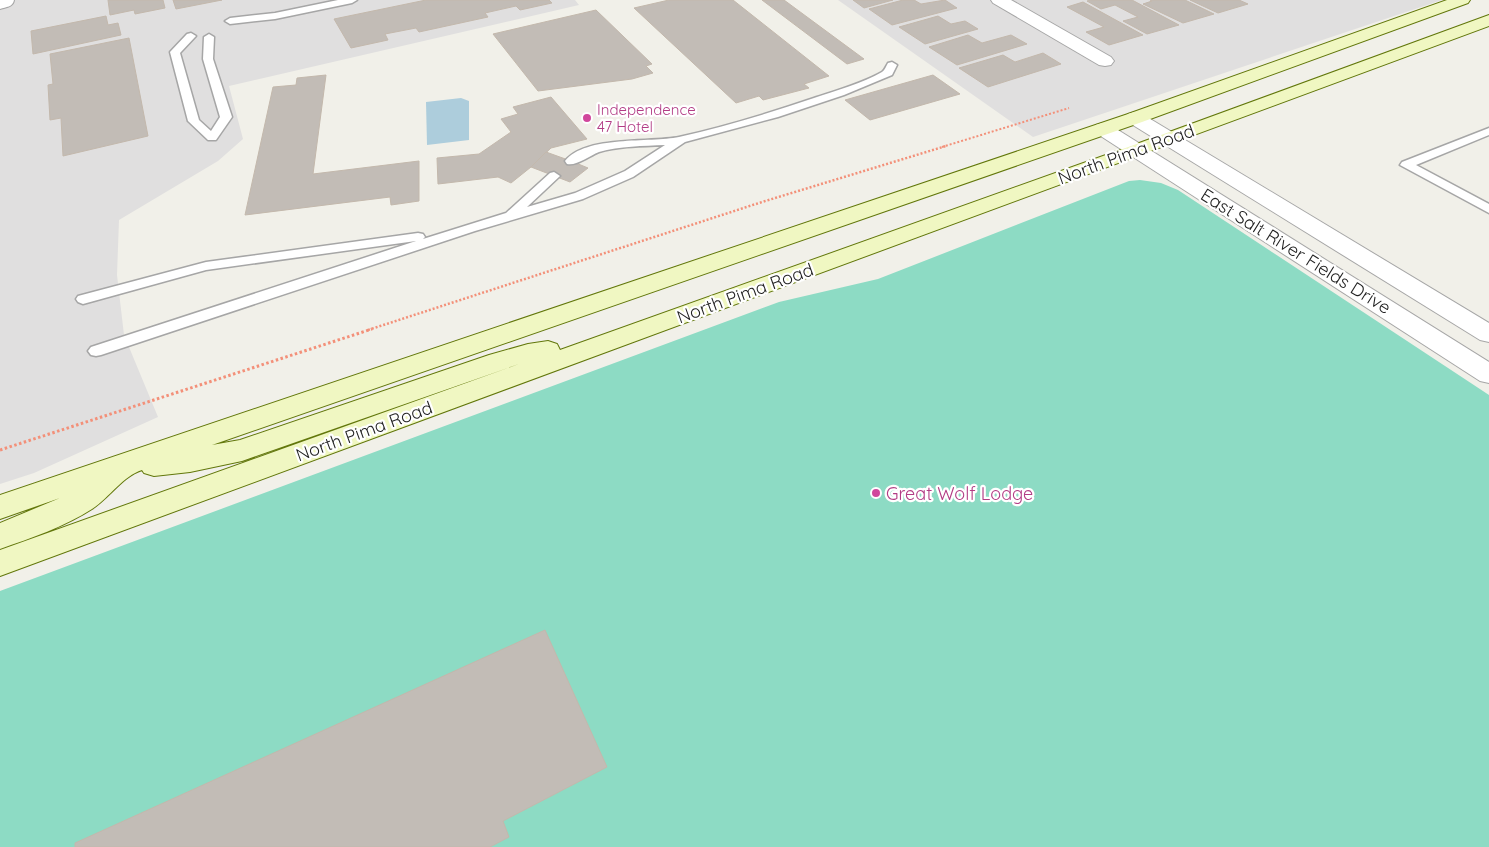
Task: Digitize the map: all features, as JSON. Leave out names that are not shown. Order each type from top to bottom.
[{"type":"main road","name":"North Pima Road","points":[[0,507],[1135,118],[1462,0]]},
{"type":"main road","name":"North Pima Road","points":[[0,563],[1138,150],[1489,20]]},
{"type":"main road","points":[[0,536],[67,510],[88,498],[107,482],[120,465],[163,466],[242,450],[498,361],[528,353],[610,342]]},
{"type":"street","points":[[0,4],[6,2],[6,0]]},
{"type":"street","points":[[1004,1],[1105,61]]},
{"type":"street","name":"East Salt River Fields Drive","points":[[1135,118],[1489,334]]},
{"type":"street","name":"East Salt River Fields Drive","points":[[1103,129],[1489,374]]},
{"type":"lane","points":[[303,0],[263,8],[230,21],[275,16],[352,0]]},
{"type":"lane","points":[[191,36],[175,52],[194,121],[212,138],[226,116],[208,59],[208,37]]},
{"type":"lane","points":[[571,161],[581,155],[610,146],[681,140],[774,115],[840,93],[888,73],[892,65]]},
{"type":"lane","points":[[1489,131],[1406,165],[1489,209]]},
{"type":"lane","points":[[96,351],[470,228],[588,192],[629,174],[681,140]]},
{"type":"lane","points":[[509,217],[554,176]]},
{"type":"lane","points":[[83,299],[206,266],[364,245],[470,228]]},
{"type":"path","points":[[0,450],[762,202],[1077,106]]},
{"type":"shaded area","points":[[0,0],[575,0],[579,5],[229,86],[243,139],[218,161],[119,220],[117,275],[124,335],[158,417],[34,473],[0,484]]},
{"type":"shaded area","points":[[838,0],[1442,0],[1033,137]]},
{"type":"green space","name":"Great Wolf Lodge","points":[[1140,180],[1161,183],[1178,190],[1489,395],[1489,847],[0,847],[0,591],[779,302],[878,279],[1129,181]]},
{"type":"water","points":[[461,98],[469,101],[469,140],[427,145],[426,102]]},
{"type":"building","points":[[108,0],[163,0],[165,8],[135,14],[134,10],[110,15]]},
{"type":"building","points":[[173,0],[222,0],[176,9]]},
{"type":"building","points":[[426,0],[549,0],[552,3],[520,10],[516,6],[485,13],[488,17],[419,32],[416,28],[385,34],[388,40],[351,48],[334,19]]},
{"type":"building","points":[[669,0],[733,0],[829,76],[804,84],[809,88],[763,100],[759,96],[736,103],[634,8]]},
{"type":"building","points":[[762,0],[784,0],[864,59],[847,64]]},
{"type":"building","points":[[853,0],[893,0],[864,8]]},
{"type":"building","points":[[903,0],[914,0],[921,4],[945,0],[957,8],[892,25],[869,9]]},
{"type":"building","points":[[1132,0],[1179,25],[1147,34],[1123,21],[1138,17],[1115,5],[1101,9],[1087,1]]},
{"type":"building","points":[[1150,0],[1185,0],[1214,14],[1183,23],[1143,4],[1152,1]]},
{"type":"building","points":[[1190,0],[1239,0],[1248,4],[1218,13]]},
{"type":"building","points":[[1083,2],[1143,35],[1109,45],[1086,32],[1104,27],[1067,7]]},
{"type":"building","points":[[596,10],[652,64],[646,66],[653,73],[632,79],[538,91],[493,34]]},
{"type":"building","points":[[106,16],[108,25],[118,23],[121,35],[33,54],[31,31]]},
{"type":"building","points":[[938,16],[951,24],[965,21],[978,29],[925,44],[899,27]]},
{"type":"building","points":[[968,35],[982,43],[1011,35],[1027,44],[957,65],[929,47]]},
{"type":"building","points":[[129,38],[148,136],[63,156],[61,118],[50,120],[48,85],[53,84],[50,54]]},
{"type":"building","points":[[1043,53],[1061,64],[988,87],[959,68],[1003,55],[1015,62]]},
{"type":"building","points":[[326,75],[313,174],[419,161],[419,201],[391,205],[390,197],[245,215],[273,87],[296,85],[297,78]]},
{"type":"building","points":[[933,75],[960,94],[870,120],[845,100]]},
{"type":"building","points":[[551,97],[587,139],[551,148],[511,183],[498,177],[438,184],[437,158],[479,154],[511,132],[501,119],[518,114],[513,107]]},
{"type":"building","points":[[546,152],[588,168],[570,182],[531,167]]},
{"type":"building","points":[[545,630],[607,767],[503,821],[509,837],[490,847],[75,847],[75,843]]},
{"type":"place","name":"Independence 47 Hotel","points":[[587,118]]},
{"type":"place","name":"Great Wolf Lodge","points":[[876,493]]}]
